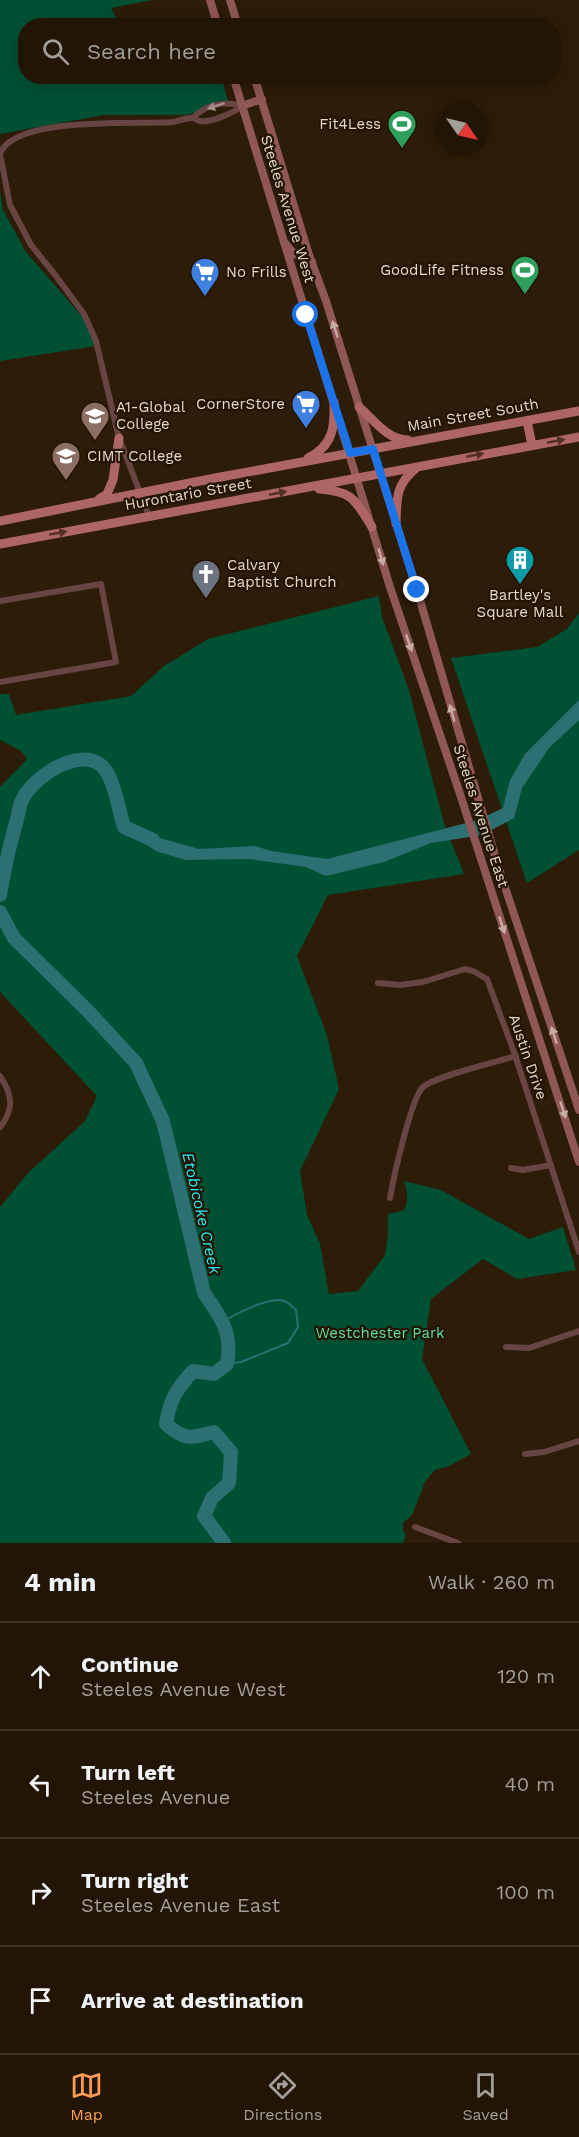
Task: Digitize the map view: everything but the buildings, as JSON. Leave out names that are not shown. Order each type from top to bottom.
[{"type":"main road","points":[[210,0],[216,18]]},
{"type":"main road","points":[[230,0],[236,18]]},
{"type":"main road","name":"Steeles Avenue West","points":[[235,84],[357,478]]},
{"type":"main road","name":"Steeles Avenue West","points":[[257,84],[380,474]]},
{"type":"main road","points":[[242,106],[262,99]]},
{"type":"main road","points":[[284,241],[294,254],[312,262]]},
{"type":"main road","points":[[295,464],[315,454],[328,444],[335,424],[334,402]]},
{"type":"main road","points":[[359,407],[386,432],[402,440],[416,440]]},
{"type":"main road","name":"Main Street South","points":[[373,449],[579,411]]},
{"type":"main road","points":[[527,421],[532,445]]},
{"type":"main road","points":[[380,474],[579,437]]},
{"type":"main road","points":[[95,502],[107,494],[112,480],[119,438]]},
{"type":"main road","name":"Hurontario Street","points":[[0,521],[373,449]]},
{"type":"main road","points":[[396,524],[398,492],[406,476],[418,466]]},
{"type":"main road","name":"Hurontario Street","points":[[0,544],[380,474]]},
{"type":"main road","name":"Steeles Avenue East","points":[[380,474],[498,866],[579,1110]]},
{"type":"main road","name":"Steeles Avenue East","points":[[357,478],[390,587],[460,794],[579,1162]]},
{"type":"main road","points":[[304,488],[339,490],[345,493],[353,498],[372,527]]},
{"type":"street","points":[[193,118],[199,111],[229,102],[242,106]]},
{"type":"street","points":[[149,516],[119,438],[96,341],[84,314],[30,245],[10,205],[1,152],[3,146],[24,133],[96,122],[174,122],[193,118],[201,121],[233,113],[242,106]]},
{"type":"street","points":[[0,601],[101,584],[116,662],[0,682]]},
{"type":"street","name":"Austin Drive","points":[[378,983],[400,985],[423,982],[465,969],[487,979],[516,1056],[579,1252]]},
{"type":"street","points":[[390,1198],[392,1180],[415,1103],[423,1087],[438,1080],[516,1056]]},
{"type":"street","points":[[0,1076],[10,1096],[11,1109],[7,1119],[0,1127]]},
{"type":"street","points":[[511,1168],[523,1170],[551,1165]]},
{"type":"street","points":[[506,1347],[529,1348],[579,1331]]},
{"type":"street","points":[[525,1454],[544,1452],[579,1441]]},
{"type":"street","points":[[415,1527],[458,1543]]},
{"type":"green space","points":[[0,0],[152,0],[111,8],[116,18],[18,18],[18,84],[223,84],[229,104],[186,115],[104,115],[0,134]]},
{"type":"green space","points":[[0,190],[3,210],[26,252],[85,320],[96,346],[0,361]]},
{"type":"green space","name":"Westchester Park","points":[[379,596],[382,617],[408,687],[444,823],[464,874],[328,895],[297,956],[327,1035],[339,1089],[300,1171],[307,1215],[320,1244],[329,1294],[358,1291],[385,1255],[388,1214],[403,1211],[407,1204],[404,1181],[441,1190],[529,1239],[563,1227],[576,1270],[517,1279],[483,1259],[431,1299],[422,1359],[471,1454],[449,1466],[435,1470],[425,1482],[412,1515],[403,1523],[406,1536],[403,1543],[0,1543],[0,1207],[28,1173],[85,1121],[97,1096],[0,992],[0,787],[27,759],[21,751],[0,740],[0,694],[9,694],[16,715],[131,696],[164,666],[208,639]]},
{"type":"green space","points":[[579,613],[579,850],[527,883],[451,658],[537,647],[567,629]]},
{"type":"water","points":[[579,700],[579,720],[549,748],[522,788],[514,818],[482,835],[431,843],[384,862],[326,876],[306,867],[249,859],[185,860],[156,851],[135,837],[138,832],[199,849],[255,846],[271,851],[327,859],[478,820],[503,808],[510,780],[525,754]]},
{"type":"waterway","name":"Etobicoke Creek","points":[[0,895],[22,800],[36,782],[69,762],[92,761],[102,766],[113,786],[124,827],[153,840]]},
{"type":"waterway","name":"Etobicoke Creek","points":[[0,912],[14,938],[88,1011],[136,1063],[163,1121],[204,1293],[224,1326],[228,1344],[227,1364],[214,1374],[193,1371],[182,1384],[175,1395],[166,1424],[188,1437],[214,1432],[231,1452],[229,1483],[212,1498],[204,1516],[224,1543]]},
{"type":"waterway","points":[[222,1322],[265,1302],[284,1301],[296,1310],[298,1327],[288,1343],[241,1362],[227,1364]]},
{"type":"place","name":"Fit4Less","points":[[402,150]]},
{"type":"place","name":"GoodLife Fitness","points":[[525,296]]},
{"type":"place","name":"No Frills","points":[[205,298]]},
{"type":"place","name":"CornerStore","points":[[306,430]]},
{"type":"place","name":"A1-Global College","points":[[95,442]]},
{"type":"place","name":"CIMT College","points":[[66,482]]},
{"type":"place","name":"Bartley's Square Mall","points":[[520,586]]},
{"type":"place","name":"Calvary Baptist Church","points":[[206,600]]},
{"type":"route","points":[[306,315],[350,453],[373,449],[417,590]]}]
